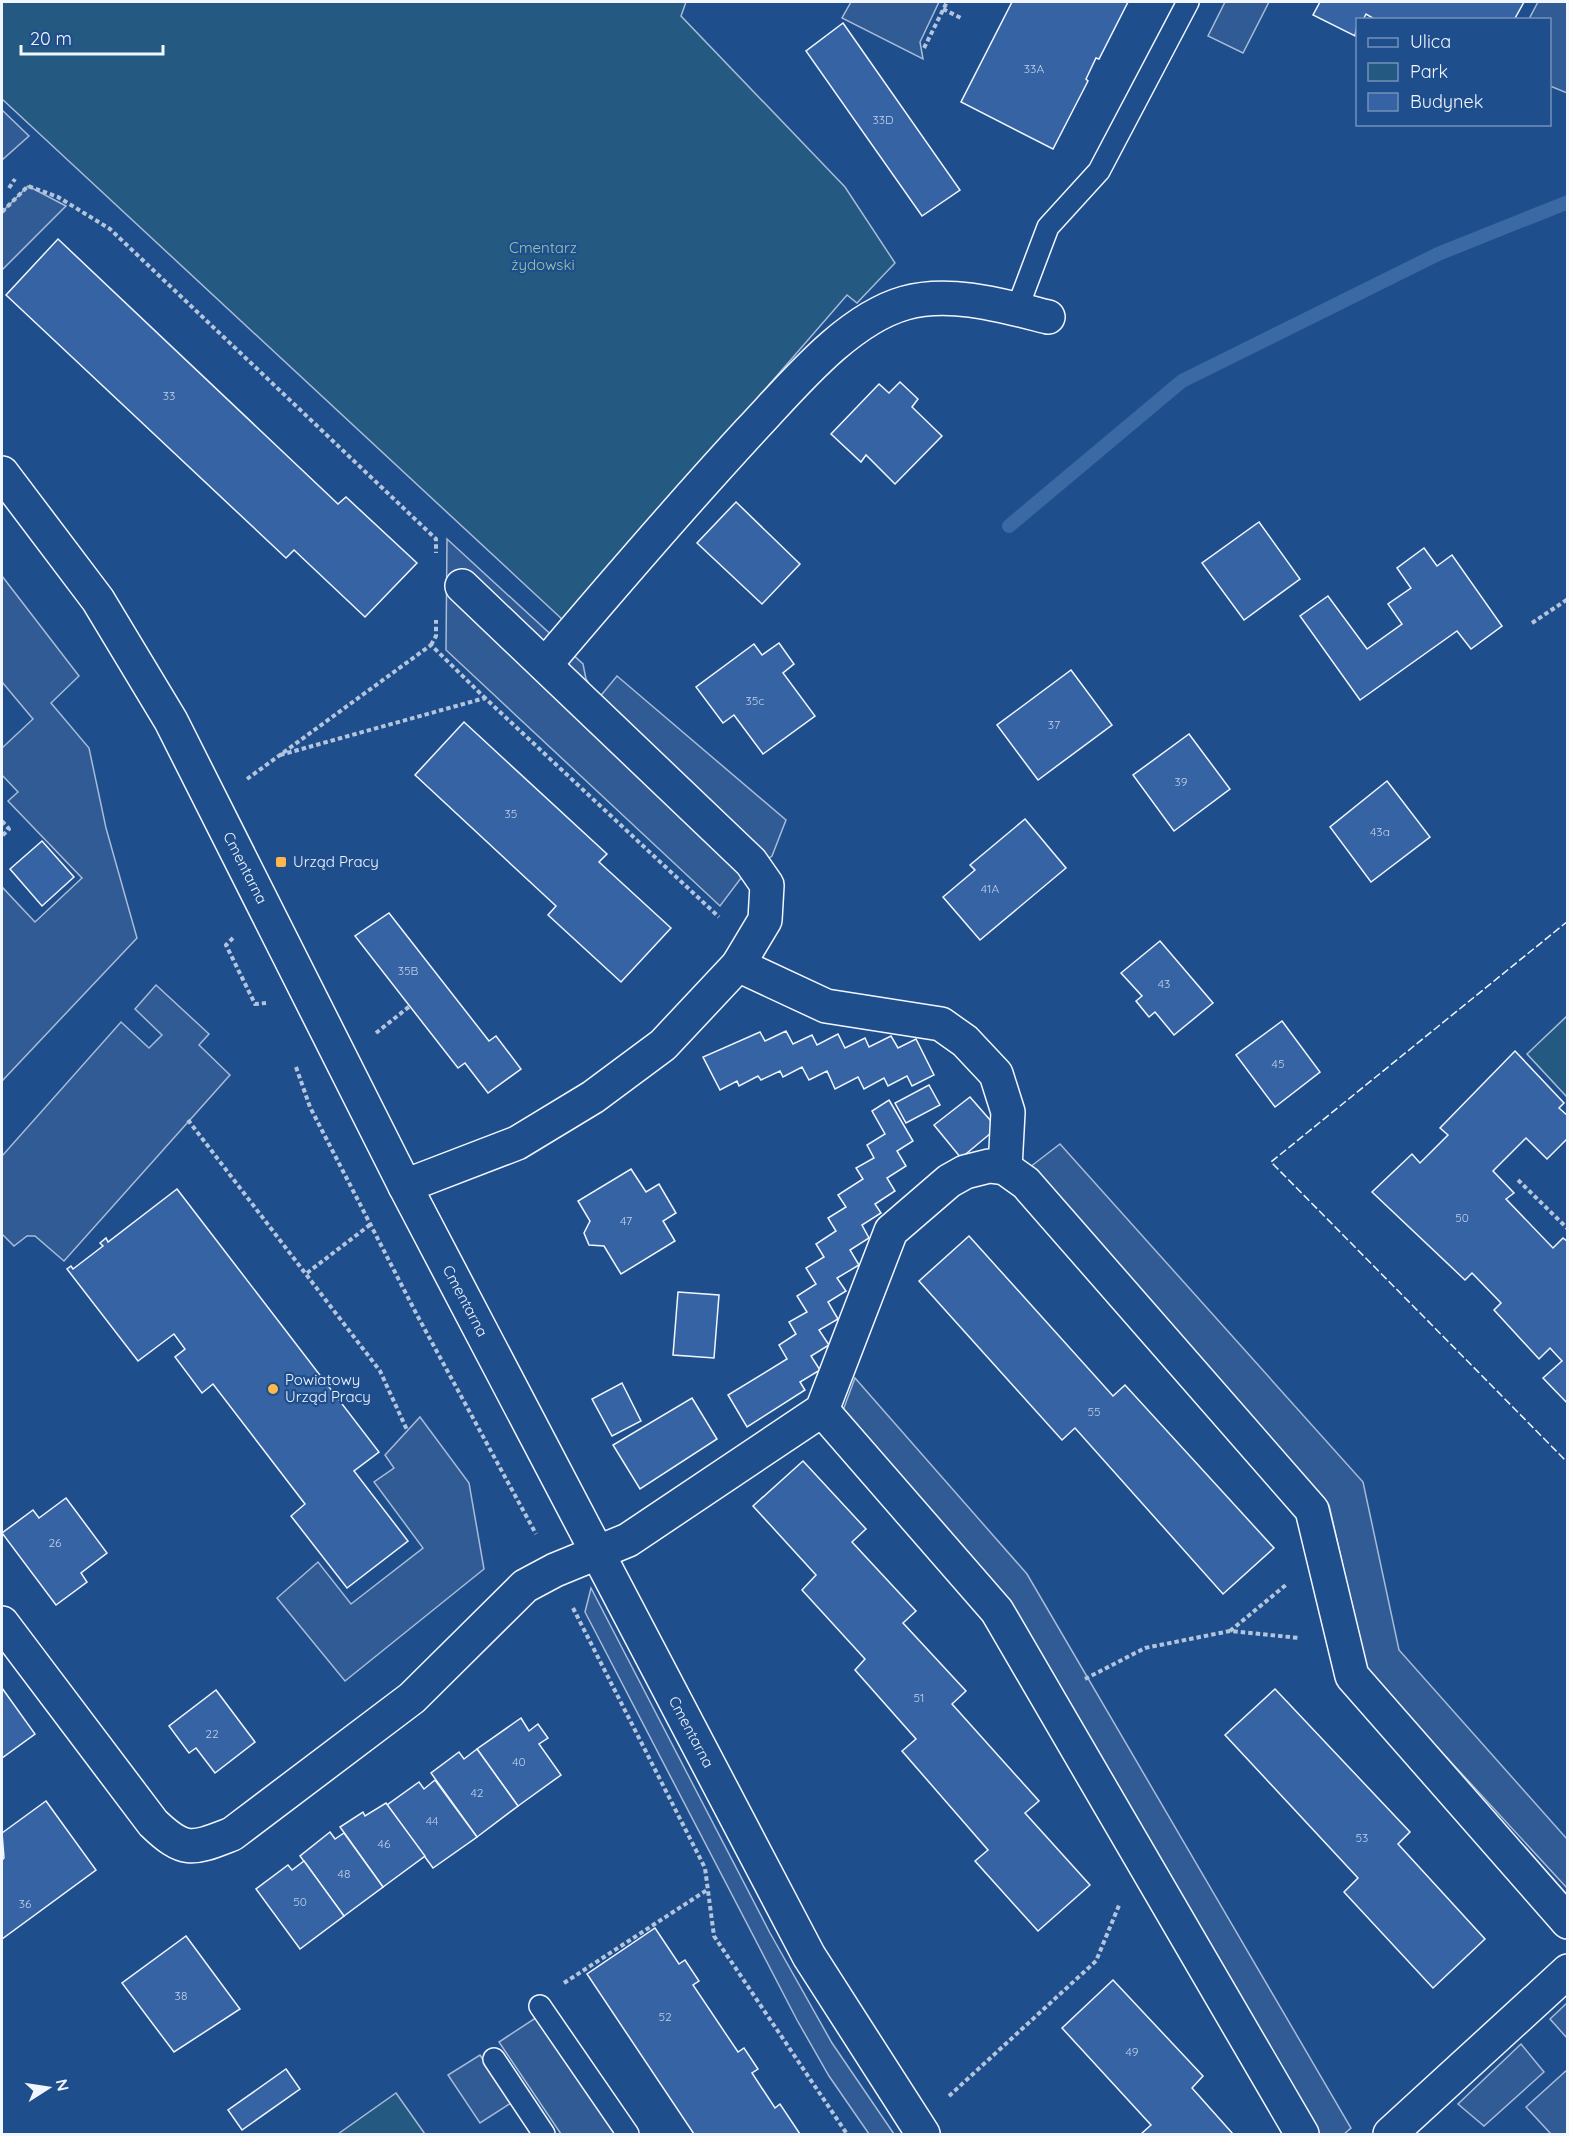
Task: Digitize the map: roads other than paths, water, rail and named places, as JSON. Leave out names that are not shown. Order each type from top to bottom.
[{"type":"street","points":[[545,665],[678,508],[793,385],[847,335],[873,318],[904,303],[933,298],[1017,309],[1048,317]]},
{"type":"street","name":"Cmentarna","points":[[2,473],[98,600],[171,721],[405,1186],[809,1956],[923,2134]]},
{"type":"street","points":[[405,1186],[517,1143],[593,1097],[663,1045],[738,965],[765,920],[767,885],[751,862],[462,586]]},
{"type":"street","points":[[738,965],[826,1006],[940,1024],[965,1041],[996,1074],[1005,1102],[1008,1112],[1005,1168]]},
{"type":"street","points":[[2,1623],[153,1823],[173,1842],[200,1846],[232,1834],[412,1698],[525,1586],[555,1570],[628,1540],[822,1410],[891,1231],[949,1181],[965,1172],[989,1166],[1005,1168],[1026,1183],[1311,1510],[1352,1676],[1568,1922]]},
{"type":"street","points":[[822,1410],[997,1611],[1302,2134]]},
{"type":"street","points":[[1390,2134],[1568,1971]]},
{"type":"lane","points":[[1017,309],[1048,227],[1099,171],[1188,2]]},
{"type":"lane","points":[[540,2006],[628,2134]]},
{"type":"lane","points":[[494,2060],[544,2134]]},
{"type":"waterway","points":[[1009,526],[1182,381],[1438,254],[1568,202]]},
{"type":"place","name":"Urząd Pracy","points":[[281,862]]},
{"type":"place","name":"Powiatowy Urząd Pracy","points":[[273,1389]]},
{"type":"park label","name":"Cmentarz żydowski","points":[[543,256]]}]
